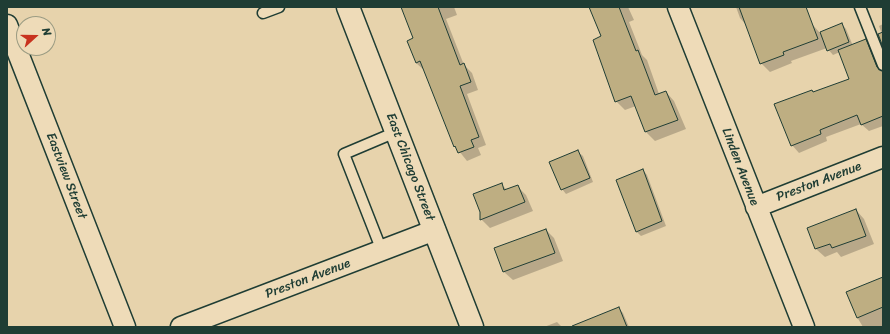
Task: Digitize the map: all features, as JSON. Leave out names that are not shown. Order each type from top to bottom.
[{"type":"main road","name":"East Chicago Street","points":[[348,7],[472,327]]},
{"type":"street","name":"Linden Avenue","points":[[678,7],[804,327]]},
{"type":"street","name":"Eastview Street","points":[[7,25],[125,327]]},
{"type":"street","name":"Preston Avenue","points":[[756,207],[883,157]]},
{"type":"street","name":"Preston Avenue","points":[[181,327],[435,230]]},
{"type":"lane","points":[[264,13],[279,7]]},
{"type":"lane","points":[[860,7],[883,65]]},
{"type":"lane","points":[[382,251],[344,154],[396,132]]},
{"type":"building","points":[[401,7],[438,7],[460,65],[464,63],[471,82],[460,86],[479,137],[471,140],[474,147],[458,153],[455,146],[454,147],[420,61],[416,63],[407,41],[413,38]]},
{"type":"building","points":[[589,7],[619,7],[636,51],[638,50],[655,95],[666,91],[678,120],[645,132],[631,96],[615,102],[593,40],[601,36]]},
{"type":"building","points":[[739,7],[806,7],[818,39],[783,52],[784,55],[760,64]]},
{"type":"building","points":[[842,23],[849,42],[827,51],[820,32]]},
{"type":"building","points":[[883,32],[883,47],[878,34]]},
{"type":"building","points":[[866,39],[877,67],[883,71],[883,116],[861,125],[857,115],[820,130],[821,134],[791,146],[774,104],[812,90],[813,92],[849,79],[838,50]]},
{"type":"building","points":[[578,150],[590,178],[561,190],[549,162]]},
{"type":"building","points":[[643,169],[662,221],[636,232],[616,180]]},
{"type":"building","points":[[502,183],[504,190],[518,185],[525,202],[480,220],[480,212],[473,194]]},
{"type":"building","points":[[856,209],[866,236],[832,248],[830,244],[815,249],[807,228]]},
{"type":"building","points":[[546,229],[555,253],[503,272],[494,248]]},
{"type":"building","points":[[883,277],[883,307],[857,318],[846,292]]},
{"type":"building","points":[[619,307],[627,327],[572,327],[572,326]]}]
